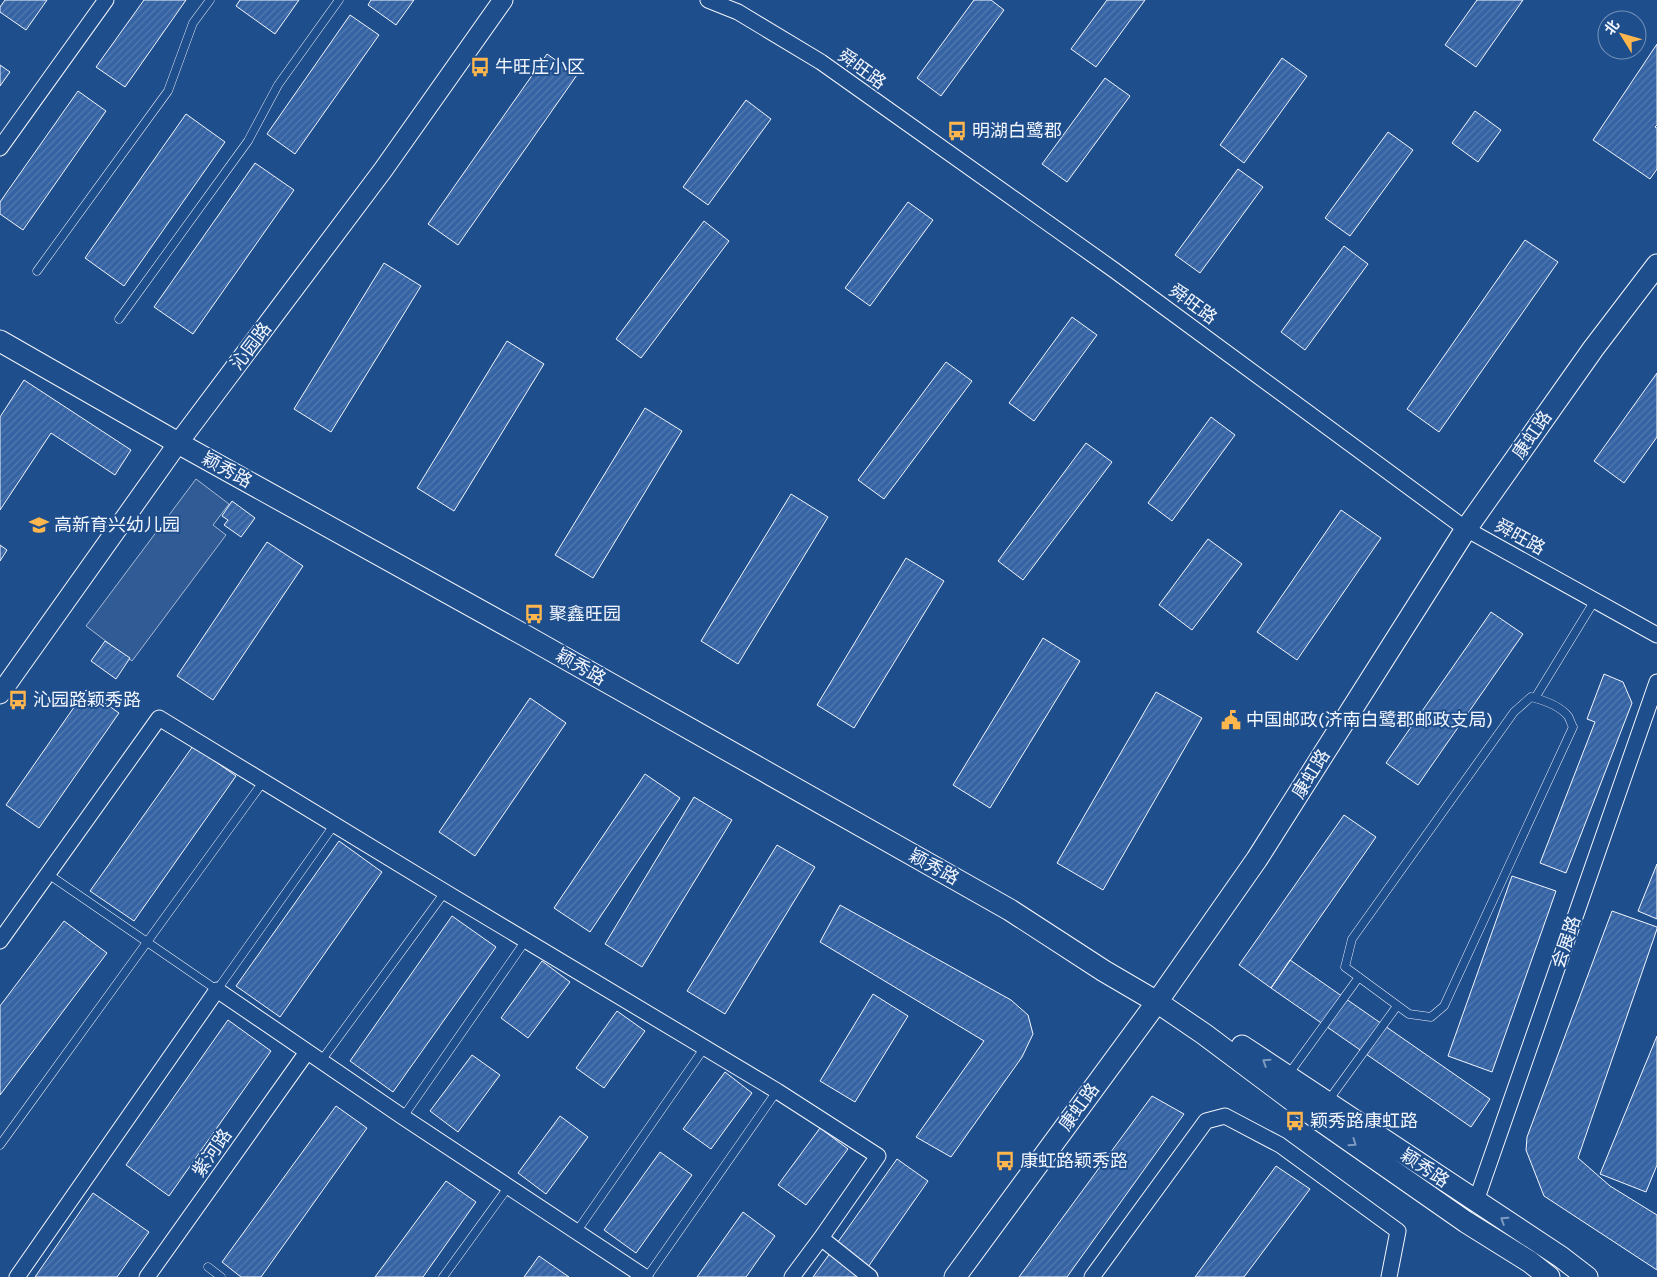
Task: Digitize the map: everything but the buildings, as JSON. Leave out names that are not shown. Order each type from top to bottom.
[{"type":"main road","name":"康虹路","points":[[955,1277],[1158,1002],[1257,859],[1466,529],[1593,349],[1657,265]]},
{"type":"main road","name":"颖秀路","points":[[0,341],[178,443],[524,635],[1002,905],[1104,971],[1158,1002],[1222,1033],[1561,1257],[1588,1277]]},
{"type":"main road","name":"颖秀路","points":[[1158,1002],[1304,1109],[1466,1222],[1529,1270],[1549,1277]]},
{"type":"street","points":[[0,148],[106,0]]},
{"type":"street","name":"沁园路","points":[[0,694],[178,443],[383,170],[503,0]]},
{"type":"street","name":"舜旺路","points":[[708,0],[738,12],[821,62],[945,152],[1114,270],[1466,529],[1657,635]]},
{"type":"street","name":"会展路","points":[[1476,1201],[1657,682]]},
{"type":"street","points":[[0,941],[159,718],[705,1047],[878,1156],[792,1277]]},
{"type":"street","points":[[17,1277],[217,990],[403,1117],[646,1277]]},
{"type":"street","name":"紫河路","points":[[147,1277],[307,1052]]},
{"type":"street","points":[[1092,1277],[1206,1121],[1225,1116],[1280,1145],[1398,1231],[1389,1277]]},
{"type":"street","points":[[821,1238],[870,1277]]},
{"type":"street","points":[[1529,1270],[1538,1242]]},
{"type":"street","points":[[1549,1277],[1561,1257]]},
{"type":"lane","points":[[37,271],[168,91],[194,23],[210,0]]},
{"type":"lane","points":[[119,319],[248,141],[278,85],[339,0]]},
{"type":"lane","points":[[1536,698],[1595,600]]},
{"type":"lane","points":[[1531,697],[1536,698],[1544,700],[1568,716],[1573,727],[1444,1006],[1431,1017],[1408,1014],[1345,967],[1352,939],[1514,712],[1531,697]]},
{"type":"lane","points":[[0,1145],[263,782]]},
{"type":"lane","points":[[48,874],[217,990],[334,825]]},
{"type":"lane","points":[[321,1061],[445,892]]},
{"type":"lane","points":[[403,1117],[526,940]]},
{"type":"lane","points":[[1287,1076],[1359,977]]},
{"type":"lane","points":[[1327,1103],[1397,1006]]},
{"type":"lane","points":[[577,1231],[705,1047]]},
{"type":"lane","points":[[646,1277],[777,1091]]},
{"type":"lane","points":[[443,1277],[509,1186]]},
{"type":"lane","points":[[208,1267],[221,1277]]},
{"type":"shaded area","points":[[196,479],[229,504],[213,525],[226,535],[132,661],[86,626]]},
{"type":"place","name":"牛旺庄小区","points":[[480,67]]},
{"type":"place","name":"明湖白鹭郡","points":[[957,131]]},
{"type":"place","name":"高新育兴幼儿园","points":[[39,525]]},
{"type":"place","name":"聚鑫旺园","points":[[534,614]]},
{"type":"place","name":"沁园路颖秀路","points":[[18,700]]},
{"type":"place","name":"中国邮政(济南白鹭郡邮政支局)","points":[[1231,720]]},
{"type":"place","name":"颖秀路康虹路","points":[[1295,1121]]},
{"type":"place","name":"康虹路颖秀路","points":[[1005,1161]]}]
